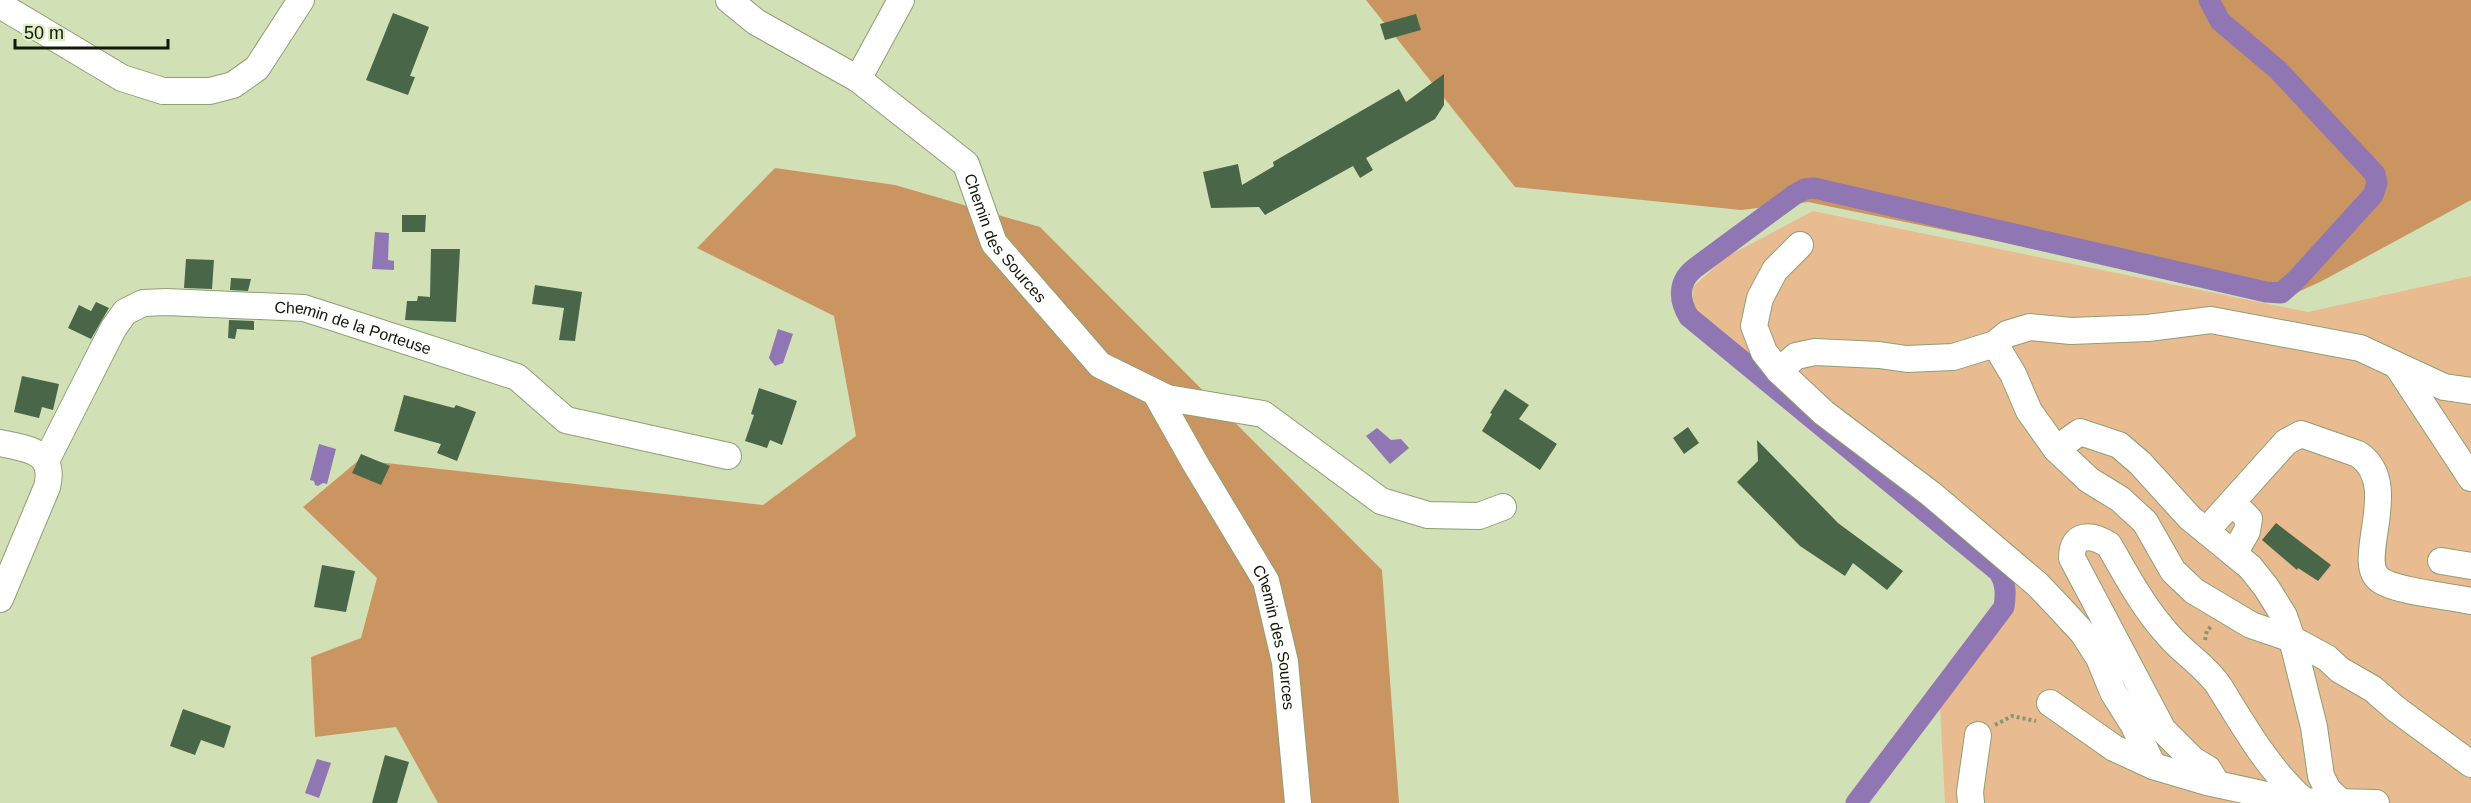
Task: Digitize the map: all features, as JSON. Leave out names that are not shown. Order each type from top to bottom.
[{"type":"street","points":[[0,5],[122,78],[163,91],[210,91],[232,85],[257,68],[301,0]]},
{"type":"street","name":"Chemin des Sources","points":[[729,0],[756,22],[858,79],[966,164],[994,243],[1100,365],[1167,398],[1263,414],[1381,501],[1428,515],[1479,516],[1503,507]]},
{"type":"street","points":[[858,79],[901,0]]},
{"type":"street","points":[[1800,245],[1775,270],[1760,298],[1754,326],[1764,352],[1779,371],[1824,413],[1931,494],[2037,584],[2059,607],[2083,633],[2099,658],[2113,692],[2133,724],[2153,766]]},
{"type":"street","name":"Chemin de la Porteuse","points":[[46,461],[113,329],[124,312],[143,303],[166,302],[304,308],[517,377],[566,420],[728,456]]},
{"type":"street","points":[[1779,371],[1796,356],[1815,352],[1907,359],[1953,357],[1995,344],[2007,334],[2030,327],[2071,331],[2148,328],[2211,320],[2360,348],[2444,387],[2471,391]]},
{"type":"street","points":[[1995,344],[2013,374],[2029,411],[2056,449],[2088,480],[2120,499],[2145,522],[2173,571],[2194,591],[2251,625],[2292,639],[2327,658],[2340,670],[2373,689],[2414,723],[2466,751]]},
{"type":"street","points":[[2398,367],[2471,478]]},
{"type":"street","name":"Chemin des Sources","points":[[1155,392],[1195,464],[1266,581],[1285,662],[1298,803]]},
{"type":"street","points":[[2056,449],[2080,432],[2119,445],[2140,463],[2190,518],[2250,567],[2266,587],[2284,616],[2292,639],[2314,727],[2321,776],[2328,790],[2323,801]]},
{"type":"street","points":[[2206,531],[2286,442],[2301,434],[2358,454],[2369,464],[2377,478],[2377,506],[2372,554],[2374,571],[2380,580],[2433,595],[2471,601]]},
{"type":"street","points":[[0,443],[33,450],[46,461],[50,474],[47,487],[0,599]]},
{"type":"street","points":[[2233,502],[2249,519],[2247,531],[2234,554]]},
{"type":"street","points":[[2217,784],[2208,769],[2193,760],[2173,742],[2159,723],[2072,558],[2072,547],[2078,539],[2089,537],[2109,545],[2146,607],[2171,639],[2218,685],[2283,780],[2323,801]]},
{"type":"street","points":[[2440,561],[2471,566]]},
{"type":"street","points":[[2057,708],[2114,748],[2153,766],[2217,784],[2294,801],[2376,803]]},
{"type":"street","points":[[1971,803],[1970,792],[1977,743]]},
{"type":"path","points":[[1977,743],[1988,741],[1995,725],[2012,716],[2030,721],[2049,721],[2057,708]]},
{"type":"shaded area","points":[[1366,0],[2471,0],[2471,200],[2322,281],[2276,302],[2075,257],[1808,202],[1741,210],[1515,187]]},
{"type":"shaded area","points":[[775,168],[895,185],[1040,227],[1382,570],[1399,803],[438,803],[396,727],[315,737],[311,657],[361,638],[377,578],[303,507],[359,460],[763,505],[856,436],[834,316],[697,248]]},
{"type":"shaded area","points":[[1813,211],[2308,312],[2471,276],[2471,803],[1945,803],[1940,706],[2009,610],[2012,598],[2009,571],[1721,338],[1692,310],[1693,287],[1726,257]]},
{"type":"shaded area","points":[[375,232],[389,233],[388,260],[394,261],[394,270],[372,269]]},
{"type":"shaded area","points":[[778,329],[793,334],[783,363],[775,366],[769,358]]},
{"type":"shaded area","points":[[1377,428],[1391,440],[1401,439],[1409,448],[1390,464],[1366,436]]},
{"type":"shaded area","points":[[319,444],[336,449],[327,484],[323,483],[318,486],[310,480]]},
{"type":"shaded area","points":[[317,759],[331,763],[319,798],[305,793]]},
{"type":"building","points":[[393,13],[429,27],[410,76],[415,77],[408,95],[366,80]]},
{"type":"building","points":[[1416,14],[1421,30],[1385,40],[1380,24]]},
{"type":"building","points":[[1444,74],[1444,105],[1435,119],[1366,158],[1373,170],[1360,178],[1353,166],[1265,215],[1259,207],[1211,208],[1203,172],[1238,164],[1242,185],[1274,166],[1273,162],[1399,89],[1406,102]]},
{"type":"building","points":[[402,215],[426,215],[425,232],[402,232]]},
{"type":"building","points":[[431,249],[460,249],[456,322],[405,320],[407,301],[417,301],[418,296],[430,297]]},
{"type":"building","points":[[186,259],[214,260],[212,289],[184,288]]},
{"type":"building","points":[[231,278],[251,279],[248,291],[230,290]]},
{"type":"building","points":[[535,285],[582,292],[575,341],[559,340],[564,308],[532,304]]},
{"type":"building","points":[[96,302],[109,308],[91,339],[68,328],[79,305],[91,311]]},
{"type":"building","points":[[229,320],[254,321],[254,330],[237,329],[235,339],[228,338]]},
{"type":"building","points":[[22,376],[59,384],[53,410],[42,407],[39,418],[14,412]]},
{"type":"building","points":[[759,388],[797,401],[782,445],[770,440],[767,448],[745,441],[754,415],[751,414]]},
{"type":"building","points":[[1505,389],[1529,405],[1519,419],[1557,444],[1540,470],[1482,431]]},
{"type":"building","points":[[404,395],[454,408],[456,405],[476,412],[457,461],[437,453],[441,444],[394,431]]},
{"type":"building","points":[[1688,427],[1699,443],[1684,454],[1673,438]]},
{"type":"building","points":[[1757,440],[1838,523],[1903,571],[1887,590],[1853,563],[1845,576],[1800,546],[1737,482],[1758,461]]},
{"type":"building","points":[[361,454],[390,466],[381,485],[352,473]]},
{"type":"building","points":[[2276,523],[2331,565],[2318,581],[2298,568],[2297,570],[2262,540]]},
{"type":"building","points":[[322,565],[355,571],[346,612],[314,607]]},
{"type":"building","points":[[183,709],[231,726],[224,748],[201,740],[195,755],[170,746]]},
{"type":"building","points":[[385,755],[409,762],[397,803],[372,803]]},
{"type":"waterway","points":[[1856,803],[2004,607],[2003,580],[1999,572],[1689,317],[1682,297],[1685,279],[1695,268],[1794,195],[1805,189],[1814,188],[2266,292],[2281,293],[2296,280],[2373,195],[2377,183],[2375,174],[2278,70],[2220,21],[2209,0]]}]
